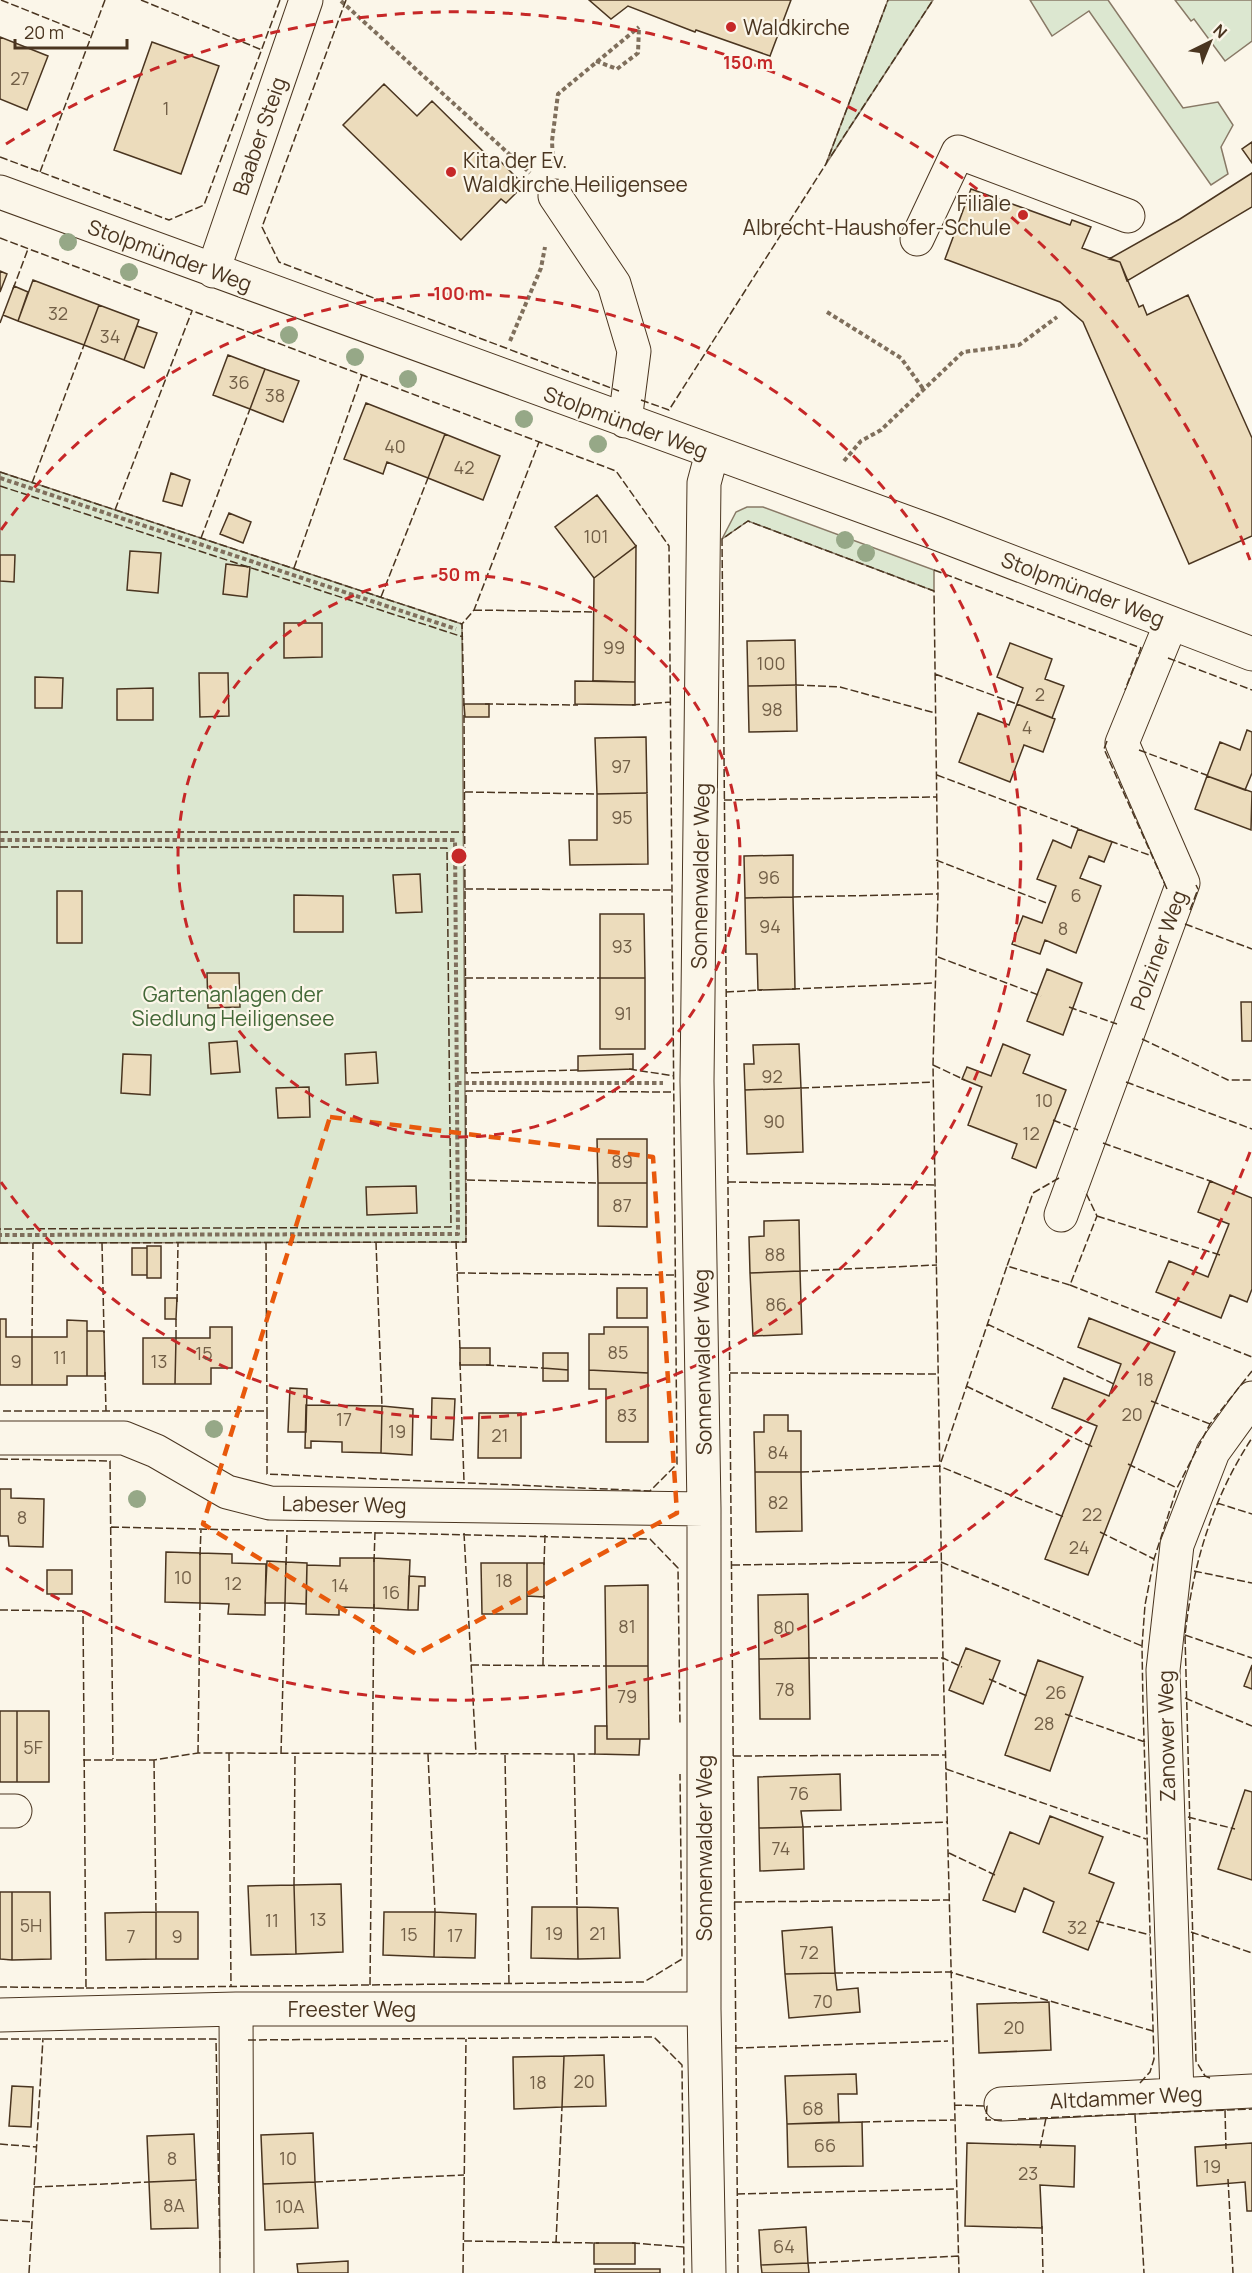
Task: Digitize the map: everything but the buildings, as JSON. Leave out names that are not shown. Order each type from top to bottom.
[{"type":"street","name":"Baaber Steig","points":[[213,271],[306,0]]},
{"type":"street","points":[[917,239],[958,152],[1128,216]]},
{"type":"street","name":"Stolpmünder Weg","points":[[0,192],[936,533],[1252,654]]},
{"type":"street","points":[[555,196],[614,284],[634,351],[625,421]]},
{"type":"street","name":"Sonnenwalder Weg","points":[[709,2273],[704,2009],[704,1509],[698,1081],[704,483],[712,453]]},
{"type":"street","name":"Polziner Weg","points":[[1061,1215],[1183,883],[1122,743],[1171,623]]},
{"type":"street","name":"Zanower Weg","points":[[1176,2094],[1163,1670],[1177,1545],[1213,1452],[1252,1398]]},
{"type":"street","name":"Labeser Weg","points":[[0,1438],[124,1438],[156,1451],[227,1492],[270,1503],[704,1509]]},
{"type":"street","points":[[236,2008],[237,2273]]},
{"type":"street","name":"Freester Weg","points":[[0,2015],[236,2008],[704,2009]]},
{"type":"street","name":"Altdammer Weg","points":[[1001,2104],[1252,2091]]},
{"type":"path","points":[[339,0],[555,196]]},
{"type":"path","points":[[639,27],[638,53],[617,69],[595,60],[639,27]]},
{"type":"path","points":[[828,312],[901,358],[924,390]]},
{"type":"path","points":[[861,441],[881,430],[963,352],[1019,345],[1057,317]]},
{"type":"path","points":[[0,478],[456,629]]},
{"type":"path","points":[[0,840],[455,840],[458,1234],[0,1235]]},
{"type":"path","points":[[457,1083],[674,1083],[698,1081]]},
{"type":"highlighted area","points":[[330,1117],[653,1157],[677,1513],[416,1654],[203,1524]]},
{"type":"green space","points":[[888,0],[933,0],[826,164]]},
{"type":"green space","points":[[1030,0],[1108,0],[1183,108],[1218,102],[1233,125],[1221,147],[1228,174],[1211,185],[1089,11],[1052,36]]},
{"type":"green space","points":[[1175,0],[1252,0],[1252,41],[1225,61],[1194,19],[1191,21]]},
{"type":"green space","name":"Gartenanlagen der Siedlung Heiligensee","points":[[0,472],[462,624],[466,1242],[0,1243]]},
{"type":"green space","points":[[747,507],[763,507],[934,570],[934,591],[748,521],[722,539],[736,512]]},
{"type":"fence","points":[[1,0],[91,36]]},
{"type":"fence","points":[[40,172],[105,0]]},
{"type":"fence","points":[[141,0],[262,50]]},
{"type":"fence","points":[[0,157],[169,220],[204,205],[280,0]]},
{"type":"fence","points":[[346,0],[262,227],[279,262],[619,391]]},
{"type":"fence","points":[[641,400],[669,410],[826,164],[888,0]]},
{"type":"fence","points":[[831,156],[933,0]]},
{"type":"fence","points":[[0,238],[616,471],[669,546],[677,1464],[650,1491],[267,1474],[267,1411],[0,1411]]},
{"type":"fence","points":[[13,289],[28,249]]},
{"type":"fence","points":[[115,510],[192,311]]},
{"type":"fence","points":[[0,323],[4,312]]},
{"type":"fence","points":[[32,483],[84,345]]},
{"type":"fence","points":[[294,568],[362,375]]},
{"type":"fence","points":[[201,538],[250,409]]},
{"type":"fence","points":[[464,706],[462,624],[474,610],[539,442]]},
{"type":"fence","points":[[0,472],[462,624]]},
{"type":"fence","points":[[381,597],[428,478]]},
{"type":"fence","points":[[0,486],[463,637]]},
{"type":"fence","points":[[738,2273],[722,539],[748,521],[934,591],[938,894],[933,1065],[943,1658],[959,2273]]},
{"type":"fence","points":[[934,570],[1141,648],[1125,690]]},
{"type":"fence","points":[[474,610],[594,612]]},
{"type":"fence","points":[[1168,658],[1252,690]]},
{"type":"fence","points":[[935,674],[1017,704]]},
{"type":"fence","points":[[796,685],[840,687],[935,713]]},
{"type":"fence","points":[[632,705],[670,702]]},
{"type":"fence","points":[[485,704],[578,705]]},
{"type":"fence","points":[[464,715],[466,1073],[581,1070]]},
{"type":"fence","points":[[1107,741],[1104,749],[1167,889]]},
{"type":"fence","points":[[1139,750],[1209,776]]},
{"type":"fence","points":[[937,775],[1082,830]]},
{"type":"fence","points":[[465,792],[597,794]]},
{"type":"fence","points":[[724,800],[936,797]]},
{"type":"fence","points":[[0,832],[465,832]]},
{"type":"fence","points":[[1110,841],[1152,856]]},
{"type":"fence","points":[[0,847],[447,848],[451,1227],[0,1229]]},
{"type":"fence","points":[[936,860],[1049,904]]},
{"type":"fence","points":[[1190,910],[1198,889],[1196,885]]},
{"type":"fence","points":[[465,889],[671,890]]},
{"type":"fence","points":[[793,897],[938,894]]},
{"type":"fence","points":[[1185,924],[1252,949]]},
{"type":"fence","points":[[938,957],[1041,996]]},
{"type":"fence","points":[[465,978],[600,978]]},
{"type":"fence","points":[[792,989],[934,983]]},
{"type":"fence","points":[[726,992],[762,990]]},
{"type":"fence","points":[[1069,1007],[1117,1024]]},
{"type":"fence","points":[[1142,1039],[1228,1080],[1252,1080]]},
{"type":"fence","points":[[933,1065],[965,1080]]},
{"type":"fence","points":[[629,1069],[674,1076]]},
{"type":"fence","points":[[801,1088],[933,1082]]},
{"type":"fence","points":[[1126,1082],[1252,1129]]},
{"type":"fence","points":[[0,1243],[466,1242],[466,1091],[673,1092]]},
{"type":"fence","points":[[1053,1120],[1078,1130]]},
{"type":"fence","points":[[1103,1143],[1213,1182]]},
{"type":"fence","points":[[1059,1178],[1033,1193],[1007,1266],[1070,1285],[1097,1216],[1085,1191]]},
{"type":"fence","points":[[467,1180],[598,1183]]},
{"type":"fence","points":[[728,1182],[935,1185]]},
{"type":"fence","points":[[1097,1216],[1220,1255]]},
{"type":"fence","points":[[456,1241],[460,1350]]},
{"type":"fence","points":[[266,1242],[267,1411]]},
{"type":"fence","points":[[376,1242],[382,1406]]},
{"type":"fence","points":[[32,1337],[33,1243]]},
{"type":"fence","points":[[102,1243],[104,1333]]},
{"type":"fence","points":[[177,1302],[178,1243]]},
{"type":"fence","points":[[800,1271],[937,1265]]},
{"type":"fence","points":[[941,1462],[1007,1266]]},
{"type":"fence","points":[[457,1273],[675,1275]]},
{"type":"fence","points":[[1070,1285],[1252,1357]]},
{"type":"fence","points":[[176,1317],[176,1338]]},
{"type":"fence","points":[[987,1324],[1116,1385]]},
{"type":"fence","points":[[460,1362],[464,1482]]},
{"type":"fence","points":[[486,1365],[543,1368]]},
{"type":"fence","points":[[1140,2083],[1150,2072],[1154,2059],[1143,1707],[1142,1646],[1145,1605],[1154,1559],[1177,1488],[1210,1424],[1252,1371]]},
{"type":"fence","points":[[105,1372],[106,1411]]},
{"type":"fence","points":[[730,1373],[938,1374]]},
{"type":"fence","points":[[966,1386],[1093,1447]]},
{"type":"fence","points":[[1151,1401],[1210,1424]]},
{"type":"fence","points":[[1210,2078],[1205,2076],[1196,2061],[1185,1635],[1193,1583],[1206,1533],[1226,1485],[1252,1438]]},
{"type":"fence","points":[[0,1459],[110,1461],[113,1759]]},
{"type":"fence","points":[[1128,1464],[1177,1488]]},
{"type":"fence","points":[[801,1472],[939,1466],[1064,1517]]},
{"type":"fence","points":[[1217,1503],[1252,1514]]},
{"type":"fence","points":[[111,1527],[650,1539],[678,1568],[680,1724]]},
{"type":"fence","points":[[200,1555],[201,1529]]},
{"type":"fence","points":[[286,1565],[287,1530]]},
{"type":"fence","points":[[374,1562],[375,1532]]},
{"type":"fence","points":[[1100,1532],[1154,1559]]},
{"type":"fence","points":[[464,1533],[476,1754]]},
{"type":"fence","points":[[544,1565],[545,1535]]},
{"type":"fence","points":[[732,1565],[941,1562],[1142,1646]]},
{"type":"fence","points":[[1194,1571],[1252,1583]]},
{"type":"fence","points":[[543,1665],[544,1595]]},
{"type":"fence","points":[[198,1753],[200,1600]]},
{"type":"fence","points":[[281,1754],[285,1601]]},
{"type":"fence","points":[[370,1985],[374,1604]]},
{"type":"fence","points":[[0,1610],[83,1611],[86,1988],[0,1987]]},
{"type":"fence","points":[[1185,1635],[1252,1658]]},
{"type":"fence","points":[[809,1658],[943,1658],[962,1667]]},
{"type":"fence","points":[[471,1665],[606,1666]]},
{"type":"fence","points":[[989,1679],[1027,1696]]},
{"type":"fence","points":[[1185,1698],[1252,1726]]},
{"type":"fence","points":[[1065,1714],[1145,1742]]},
{"type":"fence","points":[[83,1760],[154,1760],[198,1753],[595,1754]]},
{"type":"fence","points":[[229,1753],[231,1987]]},
{"type":"fence","points":[[294,1885],[295,1754]]},
{"type":"fence","points":[[428,1754],[435,1912]]},
{"type":"fence","points":[[574,1754],[577,1907]]},
{"type":"fence","points":[[505,1755],[509,1984]]},
{"type":"fence","points":[[733,1756],[946,1755]]},
{"type":"fence","points":[[154,1760],[156,1912]]},
{"type":"fence","points":[[946,1769],[1146,1839]]},
{"type":"fence","points":[[86,1988],[644,1982],[682,1959],[680,1774]]},
{"type":"fence","points":[[1188,1817],[1235,1829]]},
{"type":"fence","points":[[803,1827],[947,1822]]},
{"type":"fence","points":[[949,1853],[995,1875]]},
{"type":"fence","points":[[734,1902],[949,1900]]},
{"type":"fence","points":[[1096,1921],[1150,1935]]},
{"type":"fence","points":[[1191,1932],[1252,1953]]},
{"type":"fence","points":[[835,1973],[950,1972],[1153,2031]]},
{"type":"fence","points":[[248,2040],[654,2037],[682,2065],[684,2273]]},
{"type":"fence","points":[[29,2273],[43,2038]]},
{"type":"fence","points":[[0,2039],[216,2039],[220,2258]]},
{"type":"fence","points":[[463,2273],[466,2039]]},
{"type":"fence","points":[[735,2048],[948,2041]]},
{"type":"fence","points":[[954,2105],[987,2106],[986,2120],[1003,2120]]},
{"type":"fence","points":[[556,2243],[562,2107]]},
{"type":"fence","points":[[1018,2119],[1252,2109]]},
{"type":"fence","points":[[1225,2110],[1226,2149]]},
{"type":"fence","points":[[1135,2115],[1144,2273]]},
{"type":"fence","points":[[1040,2148],[1046,2118]]},
{"type":"fence","points":[[862,2122],[954,2120]]},
{"type":"fence","points":[[0,2144],[37,2147]]},
{"type":"fence","points":[[315,2182],[464,2175]]},
{"type":"fence","points":[[1228,2179],[1233,2273]]},
{"type":"fence","points":[[34,2187],[149,2182]]},
{"type":"fence","points":[[737,2194],[956,2189]]},
{"type":"fence","points":[[0,2220],[32,2222]]},
{"type":"fence","points":[[1042,2226],[1043,2273]]},
{"type":"fence","points":[[464,2241],[599,2243]]},
{"type":"fence","points":[[632,2243],[684,2247]]},
{"type":"fence","points":[[808,2263],[959,2256]]},
{"type":"place","name":"Waldkirche","points":[[731,27]]},
{"type":"place","name":"Kita der Ev. Waldkirche Heiligensee","points":[[451,172]]},
{"type":"place","name":"Filiale Albrecht-Haushofer-Schule","points":[[1023,215]]}]
